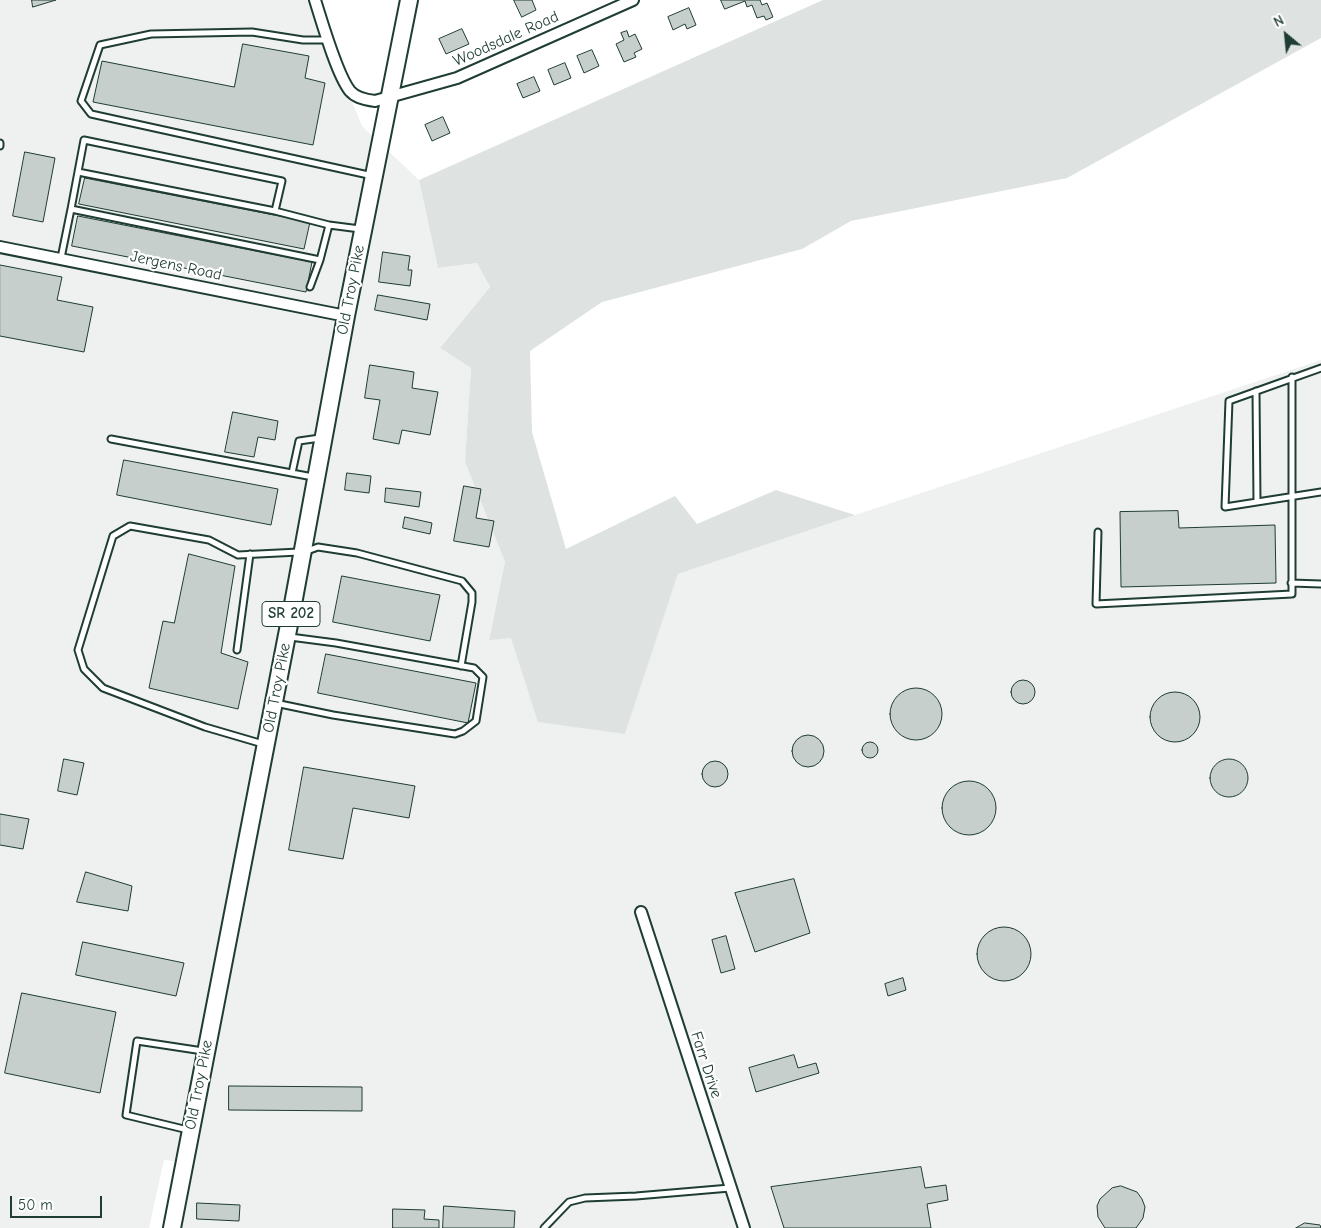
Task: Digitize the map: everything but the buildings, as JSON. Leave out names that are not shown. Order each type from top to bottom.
[{"type":"main road","name":"Old Troy Pike","points":[[172,1228],[287,637],[373,176],[409,0]]},
{"type":"street","name":"Woodsdale Road","points":[[315,0],[343,79],[350,92],[366,100],[389,98],[413,89],[457,78],[633,0]]},
{"type":"street","name":"Jergens Road","points":[[0,247],[346,316]]},
{"type":"street","name":"Farr Drive","points":[[641,912],[744,1228]]},
{"type":"lane","points":[[328,40],[303,40],[252,32],[150,34],[100,45],[81,101],[91,114],[373,176]]},
{"type":"lane","points":[[61,258],[84,140],[282,181],[275,210]]},
{"type":"lane","points":[[78,172],[275,210],[329,225],[363,229]]},
{"type":"lane","points":[[71,209],[320,260]]},
{"type":"lane","points":[[310,287],[320,260],[329,225]]},
{"type":"lane","points":[[1321,368],[1229,401],[1225,507],[1321,492]]},
{"type":"lane","points":[[1098,532],[1096,604],[1292,594],[1292,377]]},
{"type":"lane","points":[[1256,391],[1257,502]]},
{"type":"lane","points":[[292,473],[299,441],[324,438]]},
{"type":"lane","points":[[111,439],[316,478]]},
{"type":"lane","points":[[266,745],[205,728],[103,688],[84,669],[78,650],[113,536],[130,526],[209,540],[238,555],[303,552],[318,547],[357,553],[462,581],[472,593],[472,602],[461,666]]},
{"type":"lane","points":[[237,650],[250,554]]},
{"type":"lane","points":[[1291,583],[1321,584]]},
{"type":"lane","points":[[274,703],[333,715],[455,734],[463,731],[476,721],[483,677],[474,668],[336,643],[287,637]]},
{"type":"lane","points":[[191,1130],[126,1115],[138,1042],[206,1051]]},
{"type":"lane","points":[[544,1228],[569,1202],[586,1198],[655,1195],[731,1188]]},
{"type":"shaded area","points":[[0,0],[310,0],[362,126],[419,180],[438,268],[477,263],[490,287],[440,348],[471,368],[465,462],[505,562],[489,639],[511,638],[625,734],[678,574],[1321,360],[1321,1228],[172,1228],[184,1162],[164,1160],[149,1228],[0,1228]]},
{"type":"shaded area","points":[[823,0],[1321,0],[1321,38],[1067,178],[851,221],[802,249],[602,302],[530,351],[532,432],[566,549],[675,496],[697,524],[776,490],[855,515],[678,574],[625,734],[538,722],[511,638],[489,640],[505,562],[465,462],[471,368],[440,348],[490,287],[477,263],[438,268],[419,180]]}]
